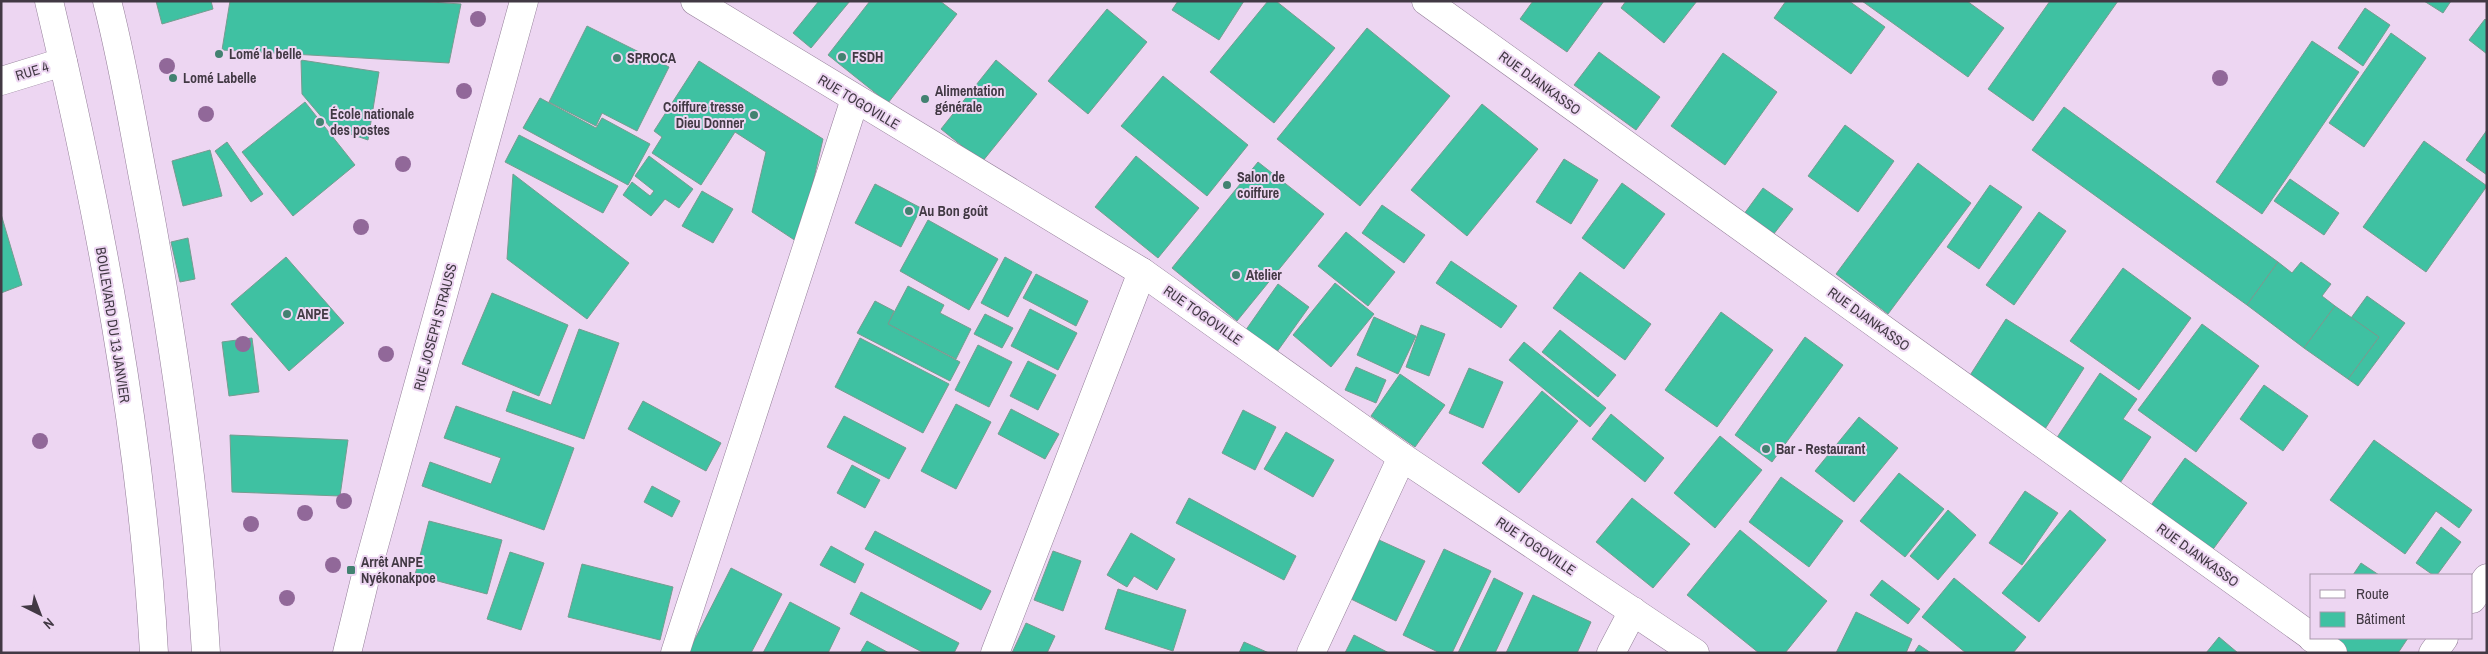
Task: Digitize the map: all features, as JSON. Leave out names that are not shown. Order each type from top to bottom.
[{"type":"main road","name":"BOULEVARD DU 13 JANVIER","points":[[49,1],[112,306],[149,568],[154,653]]},
{"type":"main road","points":[[107,1],[118,46],[164,292],[201,568],[206,653]]},
{"type":"main road","name":"RUE JOSEPH STRAUSS","points":[[347,653],[369,565],[524,1]]},
{"type":"main road","name":"RUE TOGOVILLE","points":[[695,1],[1142,272],[1402,456],[1696,653]]},
{"type":"main road","name":"RUE DJANKASSO","points":[[1426,1],[2310,637]]},
{"type":"main road","name":"RUE 4","points":[[1,81],[63,62]]},
{"type":"main road","points":[[675,653],[855,99]]},
{"type":"main road","points":[[995,653],[1142,272]]},
{"type":"main road","points":[[1311,653],[1402,456]]},
{"type":"main road","points":[[2473,598],[2487,578]]},
{"type":"main road","points":[[1611,653],[1633,611]]},
{"type":"main road","name":"RUE DJANKASSO","points":[[2313,639],[2333,653]]},
{"type":"main road","points":[[2433,653],[2443,639]]},
{"type":"building","points":[[156,1],[211,1],[213,9],[162,24]]},
{"type":"building","points":[[230,1],[415,1],[461,4],[449,63],[222,50]]},
{"type":"building","points":[[819,1],[850,1],[811,48],[793,33]]},
{"type":"building","points":[[870,1],[940,1],[957,14],[888,103],[828,55]]},
{"type":"building","points":[[1178,1],[1244,1],[1219,40],[1172,10]]},
{"type":"building","points":[[1268,1],[1276,1],[1335,48],[1274,123],[1210,72]]},
{"type":"building","points":[[1533,1],[1604,1],[1567,52],[1520,19]]},
{"type":"building","points":[[1626,1],[1697,1],[1664,43],[1621,8]]},
{"type":"building","points":[[1786,1],[1849,1],[1885,27],[1851,74],[1774,18]]},
{"type":"building","points":[[1862,1],[1967,1],[2004,28],[1968,77]]},
{"type":"building","points":[[2050,1],[2118,1],[2033,121],[1988,89]]},
{"type":"building","points":[[2424,1],[2451,1],[2443,13]]},
{"type":"building","points":[[2365,8],[2390,25],[2363,66],[2338,48]]},
{"type":"building","points":[[1107,9],[1147,42],[1088,114],[1048,81]]},
{"type":"building","points":[[2485,19],[2487,21],[2487,54],[2469,40]]},
{"type":"building","points":[[587,26],[669,67],[637,131],[602,113],[596,126],[549,102]]},
{"type":"building","points":[[1367,28],[1450,96],[1360,206],[1277,139]]},
{"type":"building","points":[[2391,33],[2426,58],[2364,147],[2329,123]]},
{"type":"building","points":[[2312,41],[2359,72],[2262,214],[2216,182]]},
{"type":"building","points":[[1599,52],[1660,97],[1636,130],[1574,85]]},
{"type":"building","points":[[1723,53],[1777,92],[1725,165],[1671,126]]},
{"type":"building","points":[[301,60],[379,72],[368,140],[330,127],[302,94]]},
{"type":"building","points":[[996,60],[1037,94],[982,162],[941,129]]},
{"type":"building","points":[[699,61],[823,139],[799,243],[752,212],[766,152],[735,132],[701,185],[652,153],[662,137],[654,131]]},
{"type":"building","points":[[1163,76],[1248,145],[1207,196],[1121,126]]},
{"type":"building","points":[[540,98],[596,128],[602,118],[650,144],[628,185],[523,128]]},
{"type":"building","points":[[305,102],[355,165],[293,216],[242,152]]},
{"type":"building","points":[[1482,104],[1538,149],[1467,236],[1411,190]]},
{"type":"building","points":[[2064,107],[2278,262],[2247,305],[2032,150]]},
{"type":"building","points":[[1845,125],[1894,161],[1858,212],[1808,176]]},
{"type":"building","points":[[2487,130],[2487,175],[2466,160]]},
{"type":"building","points":[[519,135],[618,186],[603,213],[505,162]]},
{"type":"building","points":[[2424,141],[2487,186],[2426,272],[2363,227]]},
{"type":"building","points":[[227,142],[263,194],[251,202],[215,151]]},
{"type":"building","points":[[210,150],[222,196],[183,206],[172,161]]},
{"type":"building","points":[[649,156],[693,189],[679,208],[665,199],[651,216],[623,195],[632,182],[650,196],[654,191],[635,176]]},
{"type":"building","points":[[1136,156],[1199,208],[1158,258],[1095,207]]},
{"type":"building","points":[[1564,159],[1598,180],[1571,224],[1536,202]]},
{"type":"building","points":[[1258,162],[1324,214],[1237,321],[1172,268]]},
{"type":"building","points":[[1918,163],[1971,203],[1888,314],[1836,274]]},
{"type":"building","points":[[513,174],[629,263],[587,319],[507,259]]},
{"type":"building","points":[[2290,179],[2339,213],[2324,235],[2274,201]]},
{"type":"building","points":[[1622,183],[1665,214],[1624,269],[1582,238]]},
{"type":"building","points":[[875,184],[921,208],[901,247],[855,223]]},
{"type":"building","points":[[1990,185],[2022,207],[1979,269],[1947,247]]},
{"type":"building","points":[[1763,188],[1793,209],[1773,235],[1744,214]]},
{"type":"building","points":[[702,191],[733,209],[713,243],[682,226]]},
{"type":"building","points":[[1382,205],[1425,235],[1404,263],[1362,233]]},
{"type":"building","points":[[2039,212],[2066,231],[2014,305],[1986,285]]},
{"type":"building","points":[[1,214],[22,285],[1,293]]},
{"type":"building","points":[[928,220],[998,259],[969,310],[900,271]]},
{"type":"building","points":[[1346,232],[1395,272],[1368,306],[1318,266]]},
{"type":"building","points":[[188,238],[195,279],[180,282],[171,242]]},
{"type":"building","name":"ANPE","points":[[286,257],[344,323],[289,371],[231,304]]},
{"type":"building","points":[[1005,257],[1032,272],[1008,317],[981,303]]},
{"type":"building","points":[[1451,261],[1517,306],[1501,328],[1436,283]]},
{"type":"building","points":[[2278,262],[2292,273],[2301,262],[2331,284],[2322,296],[2335,306],[2304,348],[2247,305]]},
{"type":"building","points":[[2123,268],[2191,318],[2139,390],[2070,341]]},
{"type":"building","points":[[1580,272],[1651,324],[1625,360],[1553,308]]},
{"type":"building","points":[[1036,274],[1088,301],[1076,326],[1023,298]]},
{"type":"building","points":[[1335,283],[1374,314],[1331,367],[1293,335]]},
{"type":"building","points":[[1278,284],[1309,307],[1274,356],[1243,334]]},
{"type":"building","points":[[908,286],[944,305],[940,313],[971,329],[956,359],[888,324]]},
{"type":"building","points":[[492,293],[568,325],[539,396],[462,364]]},
{"type":"building","points":[[2367,296],[2405,323],[2358,386],[2348,379],[2379,337],[2351,318]]},
{"type":"building","points":[[875,301],[894,311],[888,324],[960,362],[950,381],[857,333]]},
{"type":"building","points":[[2335,306],[2379,337],[2348,379],[2304,348]]},
{"type":"building","points":[[1030,309],[1077,333],[1058,370],[1011,346]]},
{"type":"building","points":[[1721,312],[1773,350],[1717,427],[1665,390]]},
{"type":"building","points":[[985,314],[1013,328],[1002,348],[974,334]]},
{"type":"building","points":[[1374,317],[1416,336],[1398,374],[1357,355]]},
{"type":"building","points":[[2006,319],[2084,368],[2045,429],[1967,380]]},
{"type":"building","points":[[2202,324],[2259,366],[2196,452],[2138,410]]},
{"type":"building","points":[[1421,325],[1445,334],[1429,376],[1406,367]]},
{"type":"building","points":[[579,329],[619,343],[584,439],[506,411],[513,391],[551,405]]},
{"type":"building","points":[[1560,330],[1616,375],[1598,397],[1542,352]]},
{"type":"building","points":[[1805,337],[1843,365],[1772,462],[1735,435]]},
{"type":"building","points":[[252,338],[259,392],[229,396],[222,342]]},
{"type":"building","points":[[860,338],[949,384],[923,433],[835,387]]},
{"type":"building","points":[[1524,342],[1606,408],[1590,427],[1509,360]]},
{"type":"building","points":[[978,345],[1012,362],[989,407],[955,390]]},
{"type":"building","points":[[1028,361],[1056,375],[1038,410],[1010,396]]},
{"type":"building","points":[[1356,367],[1386,380],[1376,403],[1345,390]]},
{"type":"building","points":[[1469,368],[1503,382],[1483,428],[1449,413]]},
{"type":"building","points":[[2100,373],[2137,399],[2123,419],[2151,437],[2118,486],[2054,442]]},
{"type":"building","points":[[1400,374],[1445,405],[1415,447],[1371,416]]},
{"type":"building","points":[[2264,385],[2308,416],[2283,451],[2240,419]]},
{"type":"building","points":[[1542,391],[1578,421],[1519,493],[1482,463]]},
{"type":"building","points":[[643,401],[721,443],[706,471],[628,429]]},
{"type":"building","points":[[956,404],[991,422],[956,489],[921,471]]},
{"type":"building","points":[[456,406],[574,448],[544,530],[422,486],[430,462],[491,484],[501,458],[444,438]]},
{"type":"building","points":[[1011,409],[1059,434],[1045,459],[998,434]]},
{"type":"building","points":[[1243,410],[1276,427],[1255,470],[1222,453]]},
{"type":"building","points":[[1611,414],[1664,458],[1645,482],[1592,439]]},
{"type":"building","points":[[844,416],[906,448],[889,479],[827,447]]},
{"type":"building","points":[[1859,417],[1898,448],[1854,502],[1815,471]]},
{"type":"building","points":[[1286,432],[1334,460],[1313,497],[1264,469]]},
{"type":"building","points":[[230,435],[348,440],[340,496],[232,492]]},
{"type":"building","points":[[1720,436],[1762,470],[1715,528],[1674,493]]},
{"type":"building","points":[[2374,440],[2472,510],[2459,528],[2436,511],[2405,554],[2330,500]]},
{"type":"building","points":[[2185,458],[2247,503],[2211,552],[2149,508]]},
{"type":"building","points":[[852,465],[880,480],[865,508],[837,493]]},
{"type":"building","points":[[1899,473],[1944,509],[1905,557],[1860,521]]},
{"type":"building","points":[[1781,477],[1843,521],[1809,567],[1749,522]]},
{"type":"building","points":[[652,486],[680,501],[672,517],[644,502]]},
{"type":"building","points":[[2025,491],[2058,513],[2022,565],[1989,543]]},
{"type":"building","points":[[1189,498],[1296,556],[1284,580],[1176,523]]},
{"type":"building","points":[[1632,498],[1690,544],[1653,588],[1596,542]]},
{"type":"building","points":[[1948,510],[1976,535],[1938,580],[1910,556]]},
{"type":"building","points":[[2070,510],[2106,540],[2039,622],[2002,593]]},
{"type":"building","points":[[429,521],[502,540],[487,594],[415,575]]},
{"type":"building","points":[[2441,527],[2461,542],[2438,574],[2432,574],[2416,563]]},
{"type":"building","points":[[1740,530],[1827,601],[1785,653],[1759,653],[1687,595]]},
{"type":"building","points":[[875,531],[991,591],[981,610],[865,549]]},
{"type":"building","points":[[1131,533],[1175,559],[1157,590],[1134,576],[1127,587],[1107,575]]},
{"type":"building","points":[[1379,540],[1425,561],[1396,621],[1351,599]]},
{"type":"building","points":[[831,546],[864,564],[855,583],[820,565]]},
{"type":"building","points":[[1444,549],[1491,571],[1452,653],[1440,653],[1403,635]]},
{"type":"building","points":[[1053,551],[1081,561],[1063,611],[1034,600]]},
{"type":"building","points":[[510,552],[544,563],[521,630],[487,619]]},
{"type":"building","points":[[2361,563],[2378,574],[2354,574]]},
{"type":"building","points":[[582,564],[673,587],[660,640],[568,617]]},
{"type":"building","points":[[731,568],[782,594],[751,653],[688,653]]},
{"type":"building","points":[[1494,578],[1523,593],[1495,653],[1458,653]]},
{"type":"building","points":[[1954,578],[2026,637],[2013,653],[1966,653],[1922,617]]},
{"type":"building","points":[[1882,580],[1920,609],[1908,624],[1870,595]]},
{"type":"building","points":[[1118,589],[1186,610],[1173,651],[1105,629]]},
{"type":"building","points":[[861,592],[959,643],[954,653],[924,653],[850,614]]},
{"type":"building","points":[[1533,595],[1591,622],[1577,653],[1506,653]]},
{"type":"building","points":[[790,602],[840,628],[828,653],[763,653]]},
{"type":"building","points":[[1856,612],[1912,639],[1906,653],[1836,653]]},
{"type":"building","points":[[1026,623],[1055,636],[1047,653],[1012,653]]},
{"type":"building","points":[[1354,635],[1389,653],[1345,653]]},
{"type":"building","points":[[2219,637],[2238,653],[2206,653]]},
{"type":"building","points":[[2328,639],[2407,639],[2398,653],[2349,653]]},
{"type":"building","points":[[867,641],[889,653],[860,653]]},
{"type":"building","points":[[1244,642],[1269,653],[1239,653]]},
{"type":"building","points":[[1919,645],[1931,653],[1914,653]]},
{"type":"place","name":"Lomé la belle","points":[[219,54]]},
{"type":"place","name":"FSDH","points":[[842,57]]},
{"type":"place","name":"SPROCA","points":[[617,58]]},
{"type":"place","name":"Lomé Labelle","points":[[173,78]]},
{"type":"place","name":"Alimentation générale","points":[[925,99]]},
{"type":"place","name":"Coiffure tresse Dieu Donner","points":[[754,115]]},
{"type":"place","name":"École nationale des postes","points":[[320,122]]},
{"type":"place","name":"Salon de coiffure","points":[[1227,185]]},
{"type":"place","name":"Au Bon goût","points":[[909,211]]},
{"type":"place","name":"Atelier","points":[[1236,275]]},
{"type":"place","name":"ANPE","points":[[287,314]]},
{"type":"place","name":"Bar - Restaurant","points":[[1766,449]]},
{"type":"place","name":"Arrêt ANPE Nyékonakpoe","points":[[351,570]]}]
